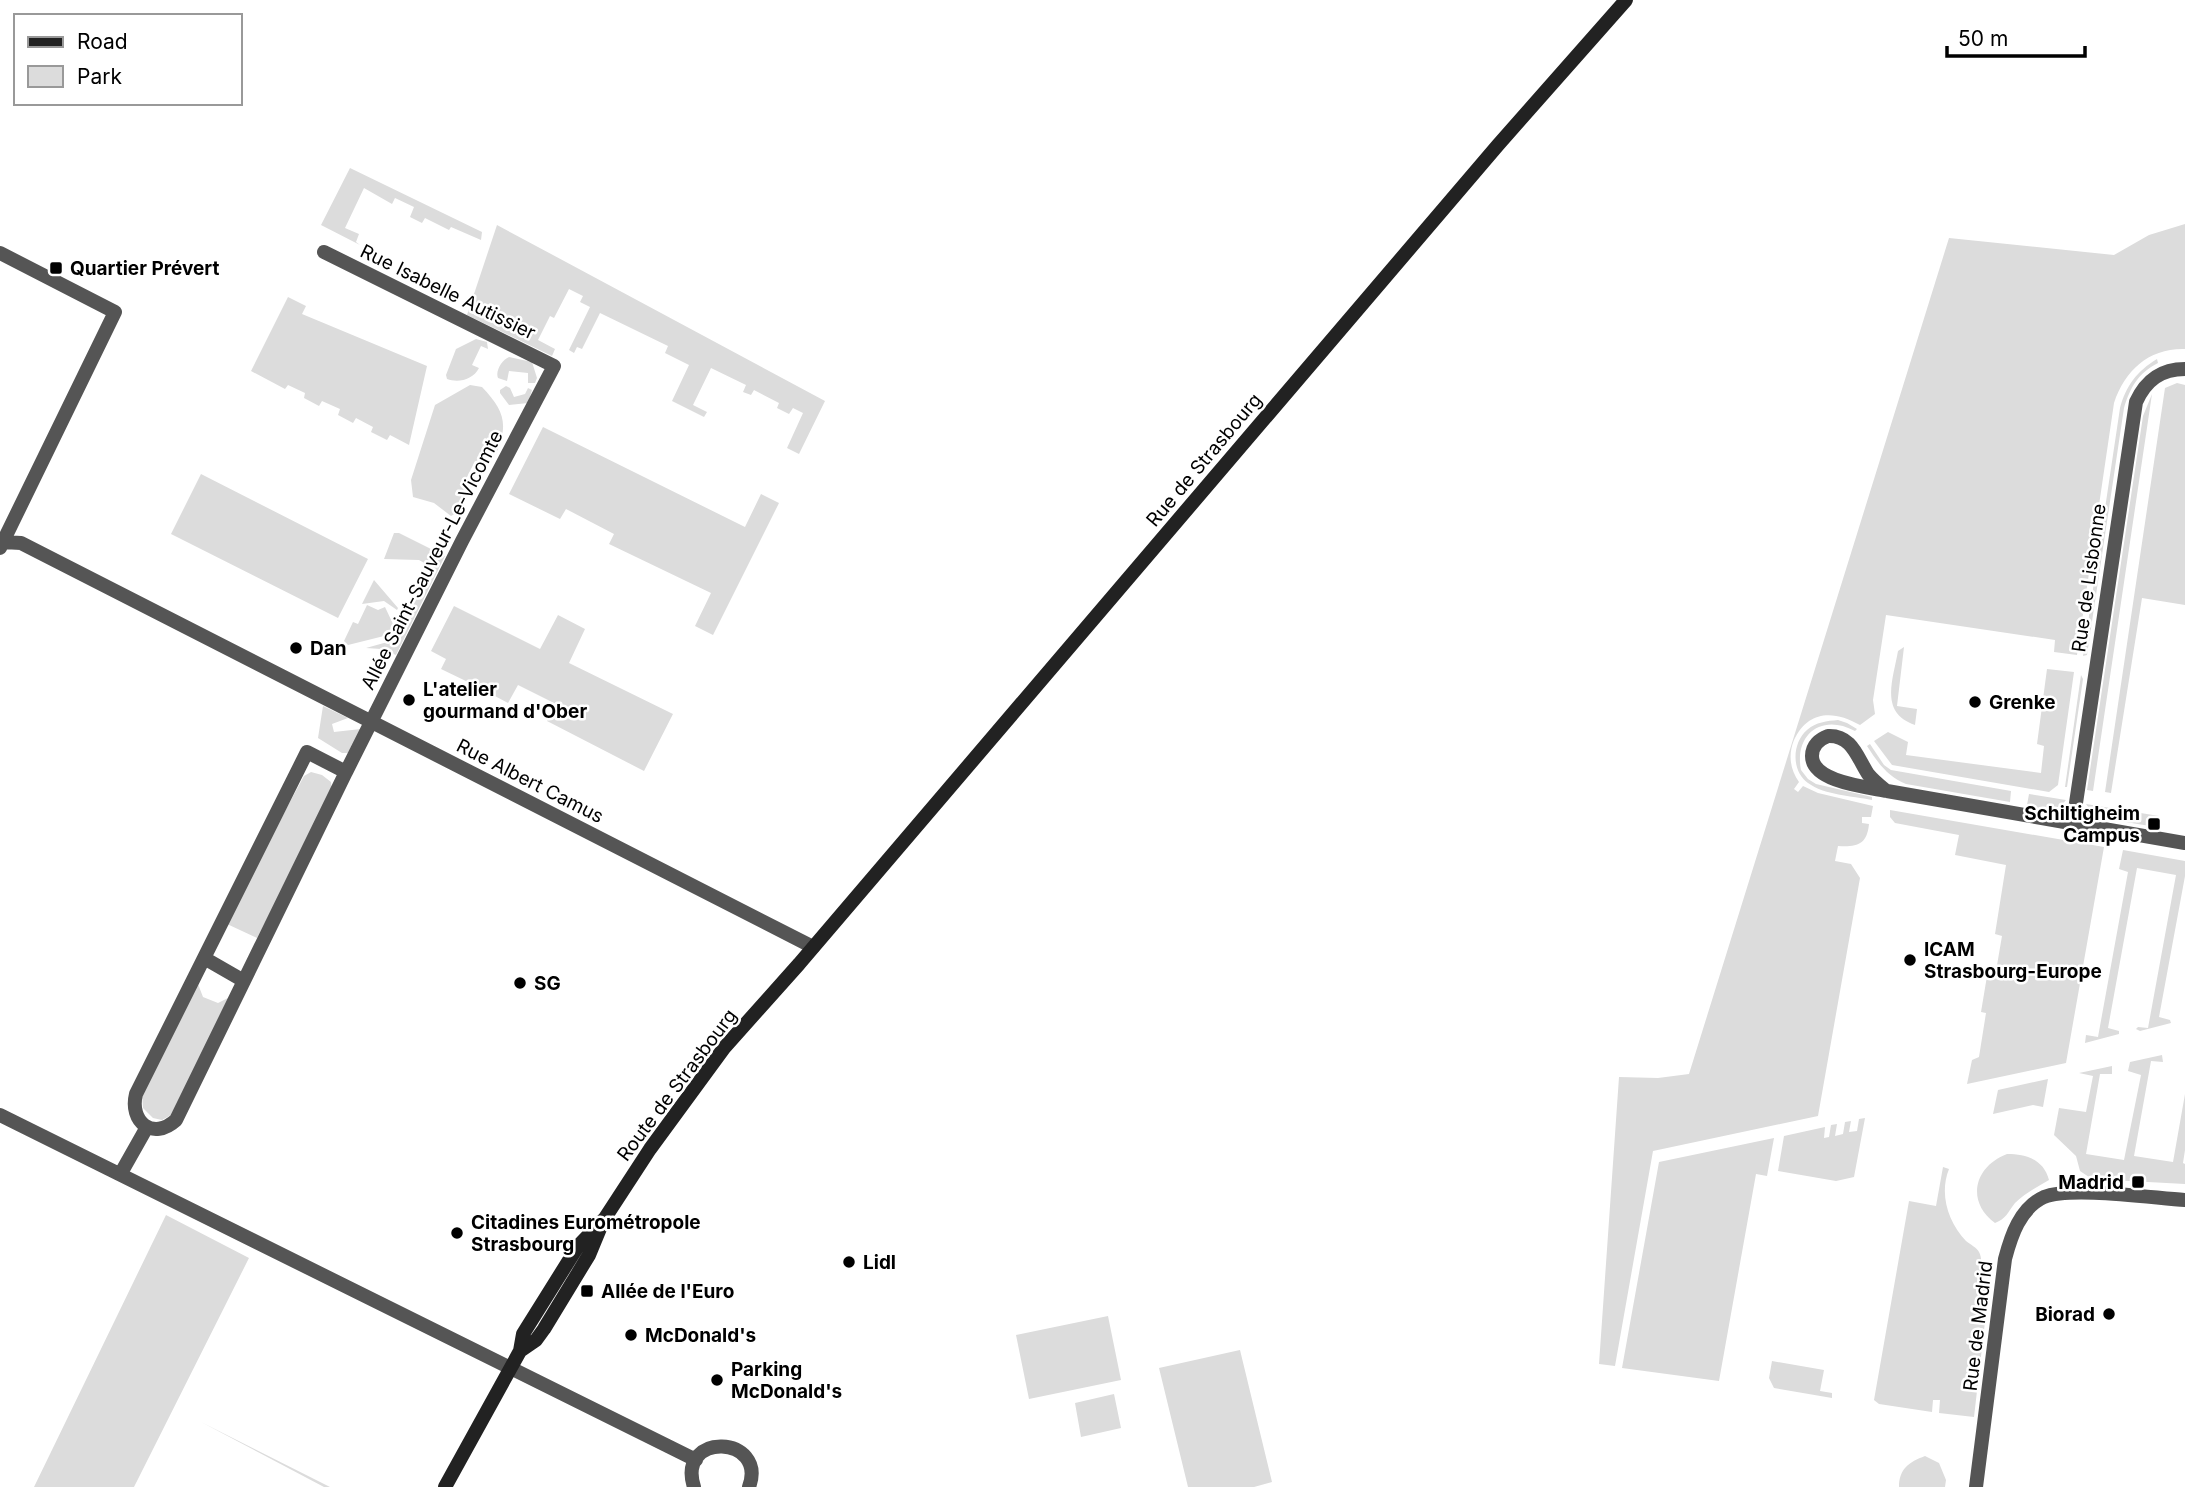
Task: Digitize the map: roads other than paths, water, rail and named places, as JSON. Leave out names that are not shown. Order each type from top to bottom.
[{"type":"main road","name":"Rue de Strasbourg","points":[[813,947],[1489,155],[1626,0]]},
{"type":"main road","name":"Route de Strasbourg","points":[[445,1487],[520,1352],[523,1334],[578,1246],[605,1218],[650,1149],[724,1048],[813,947]]},
{"type":"street","name":"Rue Isabelle Autissier","points":[[324,252],[554,366]]},
{"type":"street","points":[[0,253],[115,312],[2,545]]},
{"type":"street","name":"Allée Saint-Sauveur-Le-Vicomte","points":[[147,1128],[165,1128],[176,1120],[370,722],[554,366]]},
{"type":"street","name":"Rue de Lisbonne","points":[[2073,823],[2136,402],[2140,391],[2154,377],[2173,369],[2185,369]]},
{"type":"street","name":"Rue Albert Camus","points":[[2,545],[20,543],[813,947]]},
{"type":"street","points":[[1885,790],[1871,778],[1852,745],[1842,738],[1828,736],[1816,743],[1813,764],[1823,775],[1885,790],[2185,843]]},
{"type":"street","points":[[121,1173],[147,1128],[135,1111],[136,1094],[307,752],[346,772]]},
{"type":"street","points":[[204,958],[244,981]]},
{"type":"street","points":[[0,1115],[696,1460]]},
{"type":"street","name":"Rue de Madrid","points":[[1976,1487],[2004,1259],[2021,1218],[2045,1197],[2066,1193],[2185,1200]]},
{"type":"street","points":[[694,1487],[692,1469],[696,1460],[711,1447],[731,1447],[740,1451],[750,1465],[752,1473],[749,1487]]},
{"type":"place","name":"Quartier Prévert","points":[[56,268]]},
{"type":"place","name":"Dan","points":[[296,648]]},
{"type":"place","name":"L'atelier gourmand d'Ober","points":[[409,700]]},
{"type":"place","name":"Grenke","points":[[1975,702]]},
{"type":"place","name":"Schiltigheim Campus","points":[[2154,824]]},
{"type":"place","name":"ICAM Strasbourg-Europe","points":[[1910,960]]},
{"type":"place","name":"SG","points":[[520,983]]},
{"type":"place","name":"Madrid","points":[[2138,1182]]},
{"type":"place","name":"Citadines Eurométropole Strasbourg","points":[[457,1233]]},
{"type":"place","name":"Lidl","points":[[849,1262]]},
{"type":"place","name":"Allée de l'Euro","points":[[587,1291]]},
{"type":"place","name":"Biorad","points":[[2109,1314]]},
{"type":"place","name":"McDonald's","points":[[631,1335]]},
{"type":"place","name":"Parking McDonald's","points":[[717,1380]]}]
